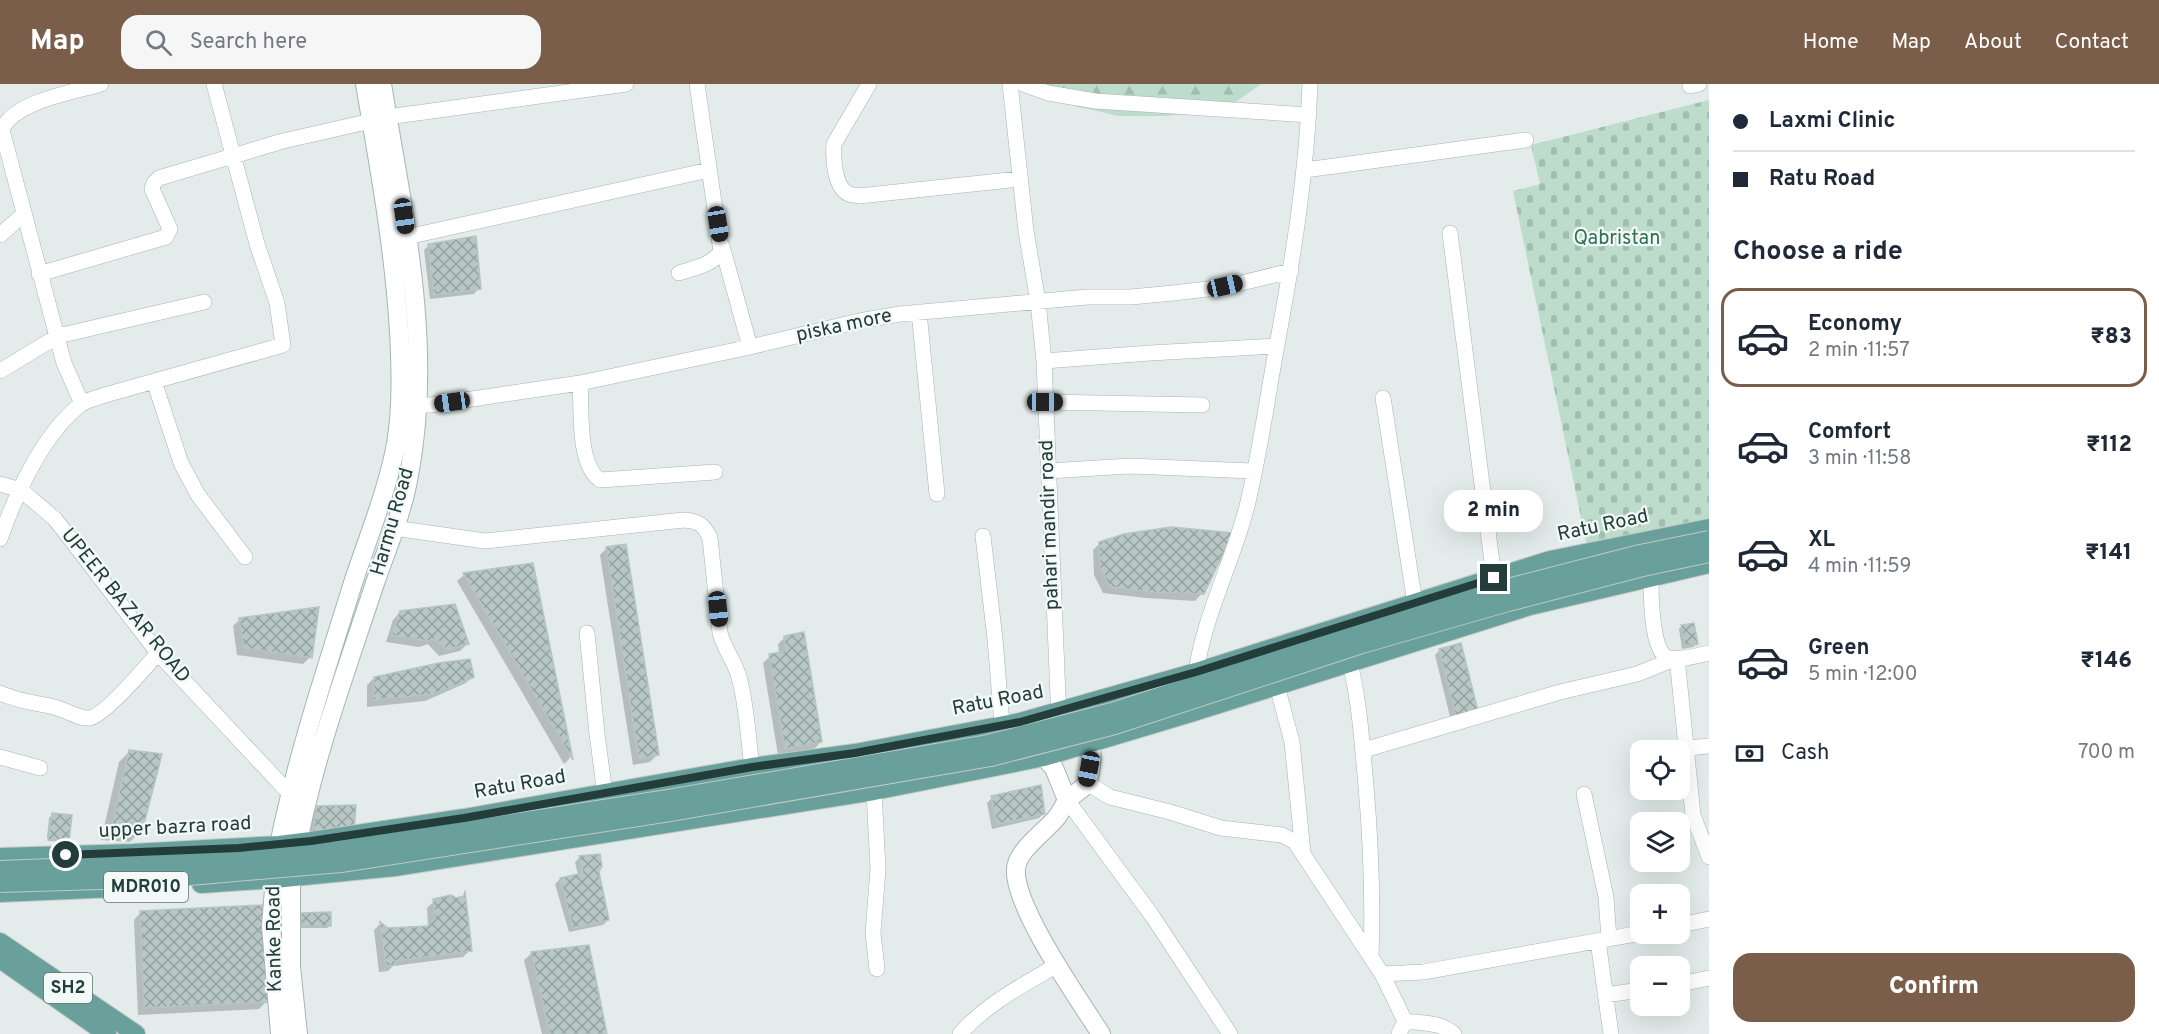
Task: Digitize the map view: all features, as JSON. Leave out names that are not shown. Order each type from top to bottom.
[{"type":"main road","name":"Harmu Road","points":[[288,844],[290,794],[333,646],[381,506],[396,443],[419,371],[415,300],[407,237],[379,119],[365,84]]},
{"type":"main road","name":"Harmu Road","points":[[288,844],[409,477],[409,405],[401,365],[393,251],[379,119],[382,84]]},
{"type":"main road","name":"Ratu Road","points":[[288,844],[464,818],[752,767],[855,753],[1058,712],[1196,672],[1550,560],[1709,528]]},
{"type":"main road","points":[[0,870],[156,864],[339,850],[656,801],[988,744],[1112,712],[1359,632],[1504,589],[1640,554],[1709,540]]},
{"type":"main road","points":[[0,883],[167,878],[341,863],[670,812],[991,757],[1115,725],[1362,644],[1508,602],[1643,567],[1709,554]]},
{"type":"main road","points":[[283,879],[395,867],[874,791],[1044,757],[1530,606],[1709,564]]},
{"type":"main road","points":[[1091,742],[1092,756],[1087,783],[1067,800],[1058,816],[1020,856],[1016,869],[1019,888],[1027,910],[1057,965],[1101,1034]]},
{"type":"main road","points":[[1044,757],[1054,768],[1067,800]]},
{"type":"main road","name":"upper bazra road","points":[[0,857],[133,853],[288,844]]},
{"type":"main road","name":"Kanke Road","points":[[280,1034],[271,926],[283,879],[288,844]]},
{"type":"main road","name":"Kanke Road","points":[[283,879],[298,1034]]},
{"type":"main road","name":"MDR010","points":[[0,893],[283,879]]},
{"type":"main road","name":"SH2","points":[[0,942],[136,1034]]},
{"type":"main road","name":"SH2","points":[[0,958],[107,1034]]},
{"type":"street","points":[[82,404],[64,363],[2,130],[5,124],[21,109],[101,84]]},
{"type":"street","points":[[0,539],[12,507],[40,454],[60,424],[82,404],[283,345],[277,303],[232,158],[214,84]]},
{"type":"street","points":[[39,274],[166,237],[170,229],[152,189],[159,178],[284,141],[379,119],[626,84]]},
{"type":"street","points":[[697,84],[721,242],[750,347]]},
{"type":"street","points":[[869,84],[834,144],[833,154],[839,182],[849,195],[859,196],[1019,179]]},
{"type":"street","name":"pahari mandir road","points":[[1010,84],[1019,179],[1038,302],[1044,361],[1058,712],[1066,750]]},
{"type":"street","points":[[1023,84],[1048,93],[1095,101],[1309,115]]},
{"type":"street","points":[[1191,713],[1196,672],[1219,588],[1234,551],[1247,504],[1268,401],[1291,271],[1305,170],[1310,84]]},
{"type":"street","points":[[1305,170],[1526,140]]},
{"type":"street","points":[[407,237],[709,170]]},
{"type":"street","points":[[0,235],[24,214]]},
{"type":"street","points":[[1450,233],[1494,578]]},
{"type":"street","points":[[679,273],[706,264],[717,257],[721,251],[721,242]]},
{"type":"street","name":"piska more","points":[[409,405],[580,383],[860,321],[919,312],[1087,297],[1131,297],[1204,289],[1291,271]]},
{"type":"street","points":[[0,370],[58,336],[204,302]]},
{"type":"street","points":[[919,312],[937,494]]},
{"type":"street","points":[[1044,361],[1277,346]]},
{"type":"street","points":[[154,381],[181,463],[198,495],[245,557]]},
{"type":"street","points":[[580,383],[586,461],[593,475],[600,480],[715,472]]},
{"type":"street","points":[[1383,398],[1415,603]]},
{"type":"street","points":[[1045,402],[1202,405]]},
{"type":"street","points":[[1048,471],[1130,466],[1253,471]]},
{"type":"street","name":"UPEER BAZAR ROAD","points":[[0,484],[21,490],[55,519],[158,654],[290,794]]},
{"type":"street","points":[[394,528],[485,541],[684,520],[697,521],[706,528],[710,538],[720,633],[723,646],[738,673],[742,687],[752,767]]},
{"type":"street","points":[[983,536],[1002,724],[1011,763]]},
{"type":"street","points":[[1651,576],[1656,641],[1660,652],[1666,657],[1677,658]]},
{"type":"street","points":[[587,633],[605,794]]},
{"type":"street","points":[[1364,750],[1560,692],[1637,674],[1677,658],[1709,652]]},
{"type":"street","points":[[0,693],[10,698],[92,718],[106,708],[158,654]]},
{"type":"street","points":[[1677,658],[1686,740]]},
{"type":"street","points":[[1350,663],[1362,723],[1364,750],[1371,857],[1371,958]]},
{"type":"street","points":[[1277,686],[1292,742],[1303,853]]},
{"type":"street","points":[[1690,748],[1709,746]]},
{"type":"street","points":[[0,757],[39,768]]},
{"type":"street","points":[[1690,782],[1693,815],[1709,857]]},
{"type":"street","points":[[1087,783],[1110,797],[1221,828],[1282,835],[1295,842],[1382,974],[1402,1027],[1437,1025],[1448,1028],[1454,1034]]},
{"type":"street","points":[[874,791],[878,869],[873,933],[877,969]]},
{"type":"street","points":[[1584,794],[1606,897],[1603,940],[1605,995],[1611,1034]]},
{"type":"street","points":[[1067,800],[1153,917],[1230,1034]]},
{"type":"street","points":[[1690,923],[1709,919]]},
{"type":"street","points":[[1382,974],[1432,971],[1630,935]]},
{"type":"street","points":[[960,1034],[971,1022],[999,1000],[1057,965]]},
{"type":"street","points":[[1690,982],[1709,978]]},
{"type":"street","points":[[1605,995],[1630,992]]},
{"type":"green space","points":[[1020,84],[1261,84],[1227,108],[1167,116],[1118,116],[1067,104]]},
{"type":"green space","name":"Qabristan","points":[[1709,100],[1709,521],[1587,546],[1513,191],[1540,184],[1531,145]]},
{"type":"building","points":[[476,236],[481,289],[434,295],[428,244]]},
{"type":"building","points":[[1171,527],[1233,533],[1204,594],[1110,587],[1100,567],[1099,542],[1124,534]]},
{"type":"building","points":[[626,544],[659,755],[639,759],[606,547]]},
{"type":"building","points":[[533,563],[573,760],[463,573]]},
{"type":"building","points":[[455,604],[469,644],[447,650],[435,638],[427,641],[392,635],[400,611]]},
{"type":"building","points":[[319,607],[312,658],[244,648],[239,618]]},
{"type":"building","points":[[1694,623],[1698,644],[1685,646],[1681,625]]},
{"type":"building","points":[[804,632],[822,742],[785,749],[769,654],[786,651],[784,636]]},
{"type":"building","points":[[1461,643],[1478,711],[1456,717],[1439,649]]},
{"type":"building","points":[[470,659],[474,677],[459,684],[433,694],[373,700],[374,677]]},
{"type":"building","points":[[129,750],[162,754],[142,832],[111,830]]},
{"type":"building","points":[[1041,785],[1045,814],[997,824],[991,796]]},
{"type":"building","points":[[356,805],[354,833],[312,835],[317,806]]},
{"type":"building","points":[[52,813],[72,815],[69,842],[48,840]]},
{"type":"building","points":[[600,854],[602,866],[599,872],[609,920],[573,928],[560,878],[583,873],[579,856]]},
{"type":"building","points":[[465,891],[472,951],[395,961],[397,965],[386,966],[380,922],[388,928],[428,926],[435,918],[433,899],[451,895],[456,898],[464,896]]},
{"type":"building","points":[[263,905],[268,1002],[144,1008],[140,911]]},
{"type":"building","points":[[331,912],[331,926],[301,926],[301,913]]},
{"type":"building","points":[[589,945],[607,1034],[550,1034],[531,952]]},
{"type":"route","points":[[66,855],[239,848],[311,841],[464,818],[752,767],[855,753],[1020,722],[1196,672],[1494,578]]}]
